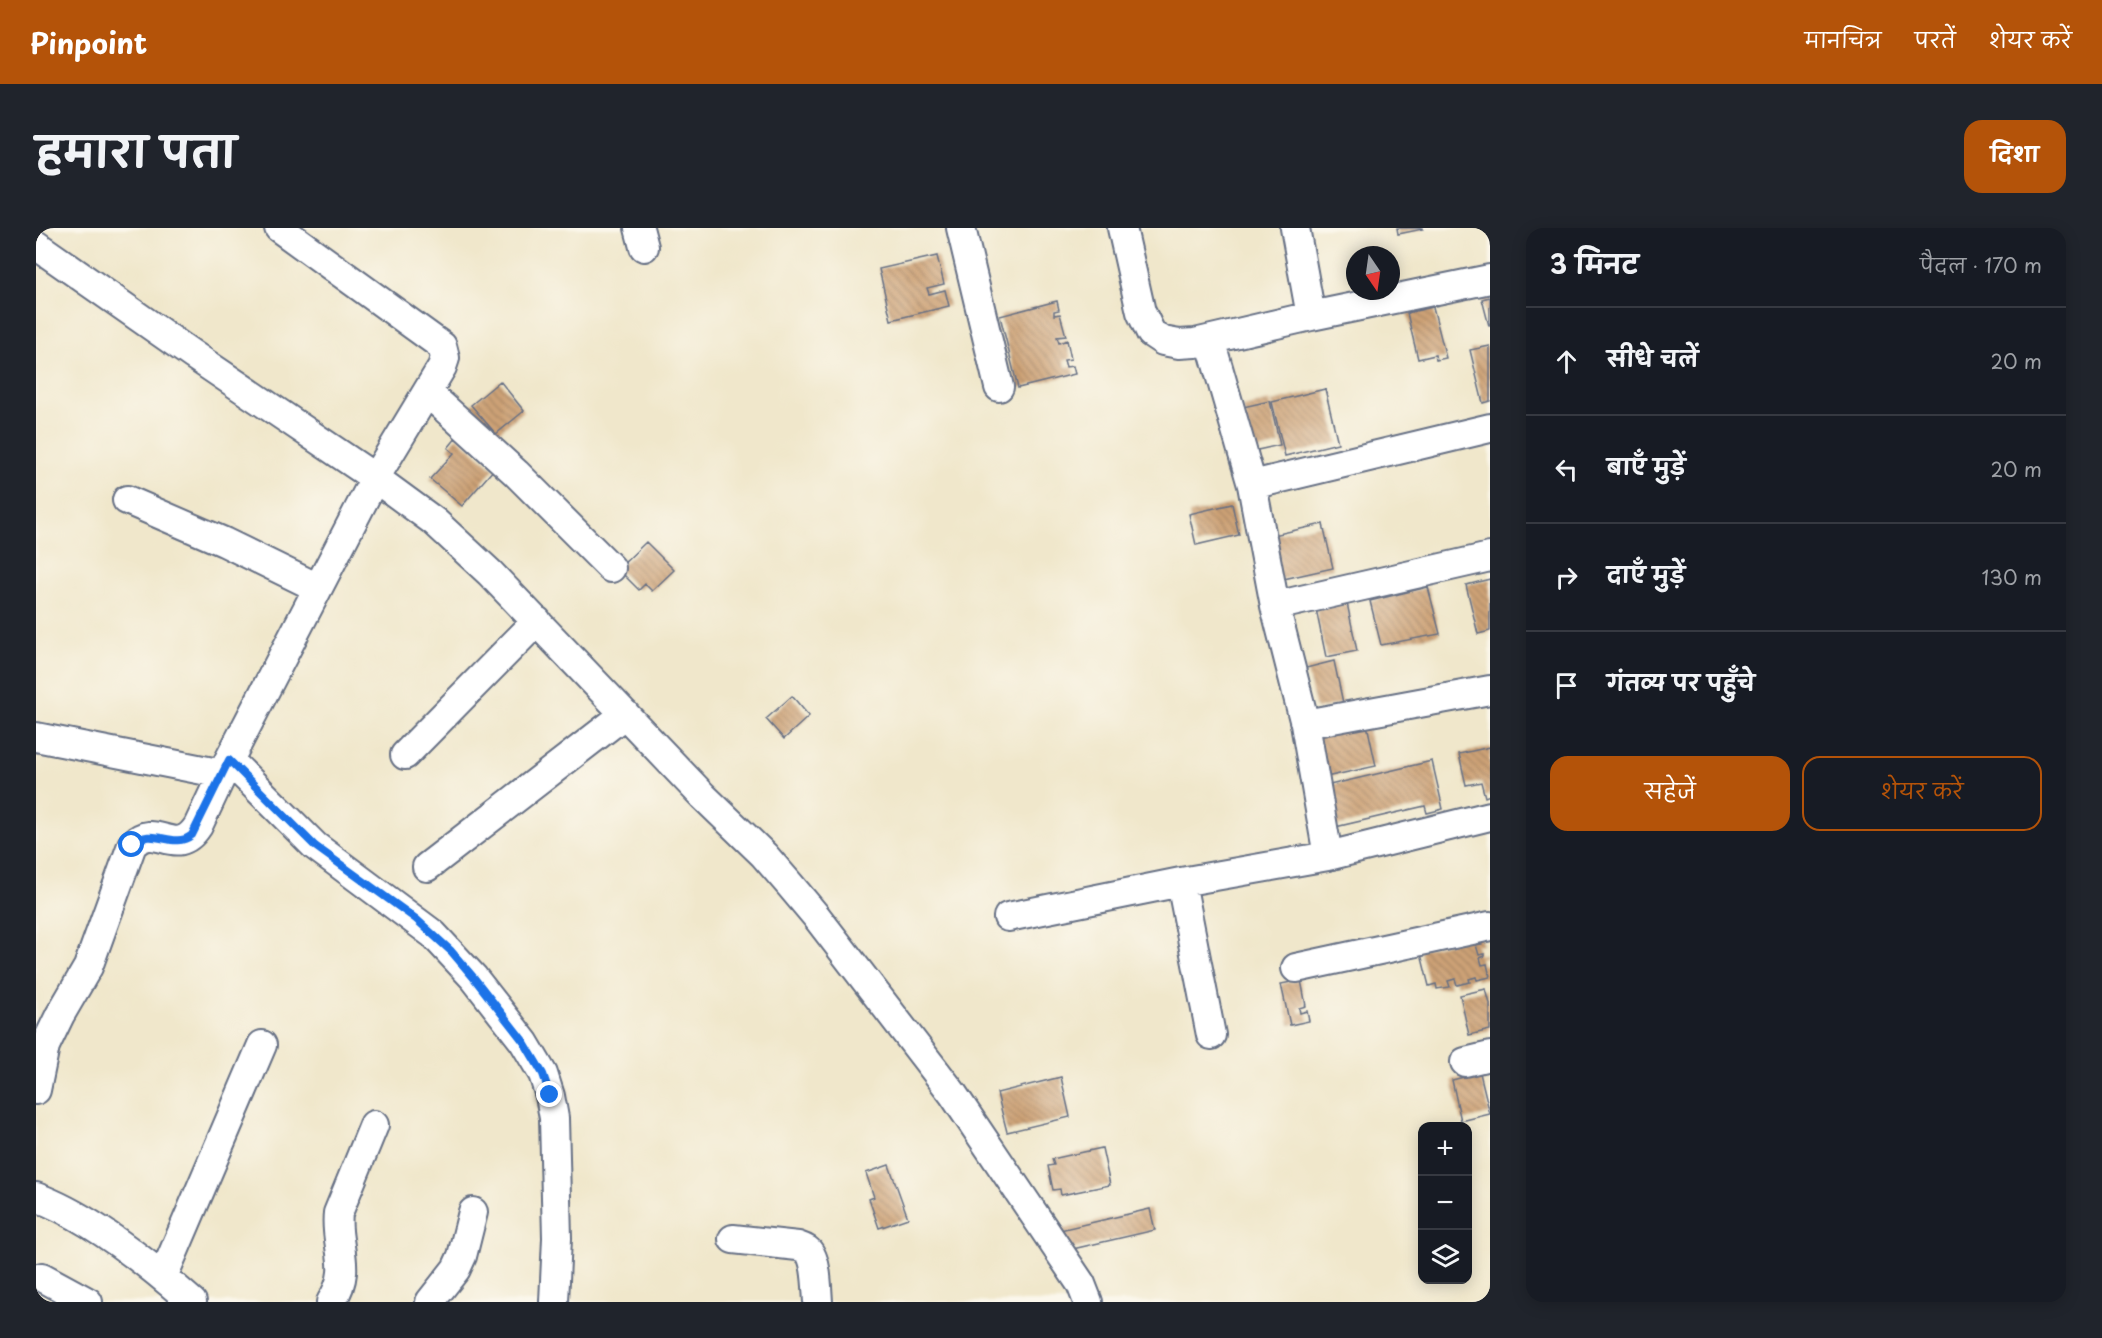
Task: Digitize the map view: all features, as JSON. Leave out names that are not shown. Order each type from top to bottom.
[{"type":"street","points":[[36,1090],[45,1046],[88,967],[132,845],[138,838],[148,835],[175,841],[186,840],[198,826],[375,478],[442,367],[445,357],[442,346],[279,228]]},
{"type":"street","points":[[961,228],[999,387]]},
{"type":"street","points":[[1122,228],[1141,312],[1151,333],[1163,341],[1179,344],[1210,340],[1311,316],[1490,279]]},
{"type":"street","points":[[1294,228],[1311,316]]},
{"type":"street","points":[[36,245],[375,478],[435,522],[490,573],[703,796],[764,855],[816,916],[953,1094],[1081,1284],[1088,1302]]},
{"type":"street","points":[[1210,340],[1252,485],[1275,606],[1305,724],[1328,856]]},
{"type":"street","points":[[427,392],[516,473],[611,568]]},
{"type":"street","points":[[1252,485],[1490,428]]},
{"type":"street","points":[[127,500],[224,542],[318,588]]},
{"type":"street","points":[[1275,606],[1490,557]]},
{"type":"street","points":[[405,755],[537,621]]},
{"type":"street","points":[[1305,724],[1490,690]]},
{"type":"street","points":[[428,867],[625,714]]},
{"type":"street","points":[[36,737],[226,767],[315,846],[433,934],[474,978],[524,1042],[543,1074],[550,1095],[554,1118],[557,1238],[554,1302]]},
{"type":"street","points":[[1008,917],[1181,882],[1328,856],[1490,816]]},
{"type":"street","points":[[1181,882],[1211,1035]]},
{"type":"street","points":[[1296,968],[1490,927]]},
{"type":"street","points":[[164,1277],[262,1045]]},
{"type":"street","points":[[331,1302],[342,1271],[343,1254],[337,1225],[338,1213],[374,1125]]},
{"type":"street","points":[[36,1197],[91,1225],[164,1277],[192,1302]]},
{"type":"street","points":[[430,1302],[456,1269],[462,1256],[473,1212]]},
{"type":"street","points":[[733,1239],[798,1246],[807,1250],[814,1264],[818,1302]]},
{"type":"street","points":[[42,1277],[88,1302]]},
{"type":"building","points":[[1397,228],[1423,228],[1423,229],[1398,234]]},
{"type":"building","points":[[937,256],[944,284],[927,288],[929,294],[945,290],[949,306],[891,320],[879,269]]},
{"type":"building","points":[[1490,297],[1490,326],[1489,326],[1482,299]]},
{"type":"building","points":[[1057,301],[1059,310],[1054,311],[1054,315],[1060,314],[1066,336],[1057,337],[1059,343],[1067,340],[1071,359],[1064,360],[1066,367],[1073,366],[1075,374],[1018,388],[1000,316]]},
{"type":"building","points":[[1433,307],[1446,358],[1436,360],[1435,355],[1418,359],[1407,313]]},
{"type":"building","points":[[1490,346],[1490,401],[1483,403],[1470,350]]},
{"type":"building","points":[[500,381],[524,411],[496,434],[471,405]]},
{"type":"building","points":[[1325,389],[1338,443],[1285,456],[1272,402]]},
{"type":"building","points":[[1270,401],[1280,445],[1253,451],[1243,407]]},
{"type":"building","points":[[457,437],[494,469],[462,506],[430,479],[454,453],[448,448]]},
{"type":"building","points":[[1232,504],[1239,535],[1196,545],[1189,514]]},
{"type":"building","points":[[1323,524],[1333,568],[1279,580],[1269,536]]},
{"type":"building","points":[[646,542],[674,570],[652,591],[645,584],[639,590],[618,569]]},
{"type":"building","points":[[1490,579],[1490,631],[1478,634],[1466,585]]},
{"type":"building","points":[[1428,587],[1440,634],[1381,645],[1370,601]]},
{"type":"building","points":[[1347,603],[1357,651],[1326,657],[1316,609]]},
{"type":"building","points":[[1334,661],[1343,703],[1316,709],[1306,668]]},
{"type":"building","points":[[792,696],[809,716],[784,739],[766,719]]},
{"type":"building","points":[[1366,720],[1376,766],[1321,778],[1311,732]]},
{"type":"building","points":[[1490,747],[1490,795],[1485,797],[1481,782],[1466,785],[1459,754]]},
{"type":"building","points":[[1432,761],[1443,809],[1427,813],[1425,806],[1331,828],[1321,787]]},
{"type":"building","points":[[1480,935],[1482,944],[1476,945],[1479,955],[1485,954],[1480,958],[1482,965],[1487,964],[1490,977],[1477,980],[1476,977],[1469,979],[1470,982],[1457,985],[1455,979],[1448,981],[1450,987],[1437,989],[1436,984],[1429,986],[1420,950]]},
{"type":"building","points":[[1301,980],[1306,1006],[1299,1008],[1300,1013],[1307,1011],[1309,1021],[1290,1025],[1281,984]]},
{"type":"building","points":[[1486,989],[1490,1004],[1490,1030],[1469,1035],[1460,995]]},
{"type":"building","points":[[1480,1073],[1490,1114],[1461,1121],[1452,1080]]},
{"type":"building","points":[[1061,1077],[1070,1117],[1007,1132],[997,1093]]},
{"type":"building","points":[[1102,1148],[1110,1185],[1061,1195],[1060,1189],[1053,1190],[1048,1166],[1054,1165],[1052,1159]]},
{"type":"building","points":[[889,1165],[908,1218],[879,1228],[869,1199],[874,1197],[866,1173]]},
{"type":"building","points":[[1150,1209],[1155,1230],[1064,1251],[1060,1230]]},
{"type":"route","points":[[132,845],[138,838],[148,835],[175,841],[186,840],[192,835],[229,760],[315,846],[416,919],[451,951],[524,1042],[543,1074],[550,1095]]}]
